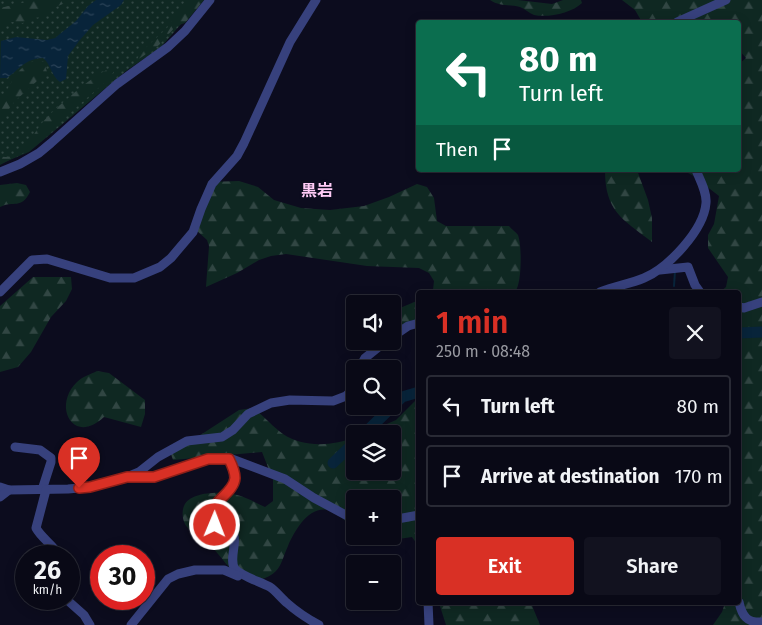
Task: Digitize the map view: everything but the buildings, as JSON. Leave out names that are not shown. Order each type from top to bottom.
[{"type":"street","points":[[0,172],[20,164],[51,143],[117,84],[168,47],[210,0]]},
{"type":"street","points":[[0,292],[32,260],[47,259],[110,278],[124,279],[147,274],[166,264],[193,232],[200,209],[212,184],[237,156],[290,42],[316,0]]},
{"type":"street","points":[[682,20],[726,0]]},
{"type":"street","points":[[662,270],[688,241],[701,220],[706,203],[704,190],[697,172]]},
{"type":"street","points":[[606,290],[662,270],[684,267],[690,271],[699,290]]},
{"type":"street","points":[[741,307],[762,302]]},
{"type":"street","points":[[401,330],[416,324]]},
{"type":"street","points":[[364,360],[375,350]]},
{"type":"street","points":[[0,497],[4,488],[44,490],[90,487],[127,477],[140,472],[158,457],[187,440],[222,437],[233,430],[248,414],[272,403],[290,400],[333,401],[346,396]]},
{"type":"street","points":[[15,447],[40,450],[51,458],[36,528],[51,545]]},
{"type":"street","points":[[127,477],[154,477],[208,459],[229,459],[285,480],[346,515]]},
{"type":"street","points":[[229,459],[234,471],[235,480],[229,492],[214,504],[210,515],[215,525],[234,533],[234,568],[271,588],[294,609],[319,625]]},
{"type":"street","points":[[401,518],[416,516]]},
{"type":"street","points":[[130,625],[168,579],[178,574],[195,570],[224,570],[253,582],[255,580]]},
{"type":"street","points":[[428,605],[429,625]]},
{"type":"street","points":[[740,605],[746,619],[752,622],[762,622]]},
{"type":"street","points":[[78,610],[90,625]]},
{"type":"green space","points":[[0,0],[202,0],[161,47],[126,71],[29,152],[0,164]]},
{"type":"green space","points":[[35,0],[79,0],[51,9],[43,17],[32,18],[23,23],[11,22],[0,27],[0,8]]},
{"type":"green space","points":[[186,0],[204,0],[185,23],[176,26],[159,45],[136,61],[141,52],[167,28]]},
{"type":"green space","points":[[490,0],[518,0],[552,4],[563,0],[581,0],[582,3],[578,7],[566,12],[540,16],[534,15],[520,7]]},
{"type":"green space","points":[[622,0],[762,0],[762,625],[713,625],[724,605],[741,605],[741,290],[722,290],[726,287],[728,277],[708,248],[708,235],[714,224],[719,196],[686,172],[741,172],[741,62],[746,58],[741,52],[741,20],[641,20],[635,10]]},
{"type":"green space","points":[[36,60],[44,62],[47,72],[15,101],[0,121],[0,99],[18,72]]},
{"type":"green space","points":[[112,68],[114,71],[110,78],[29,150],[0,165],[0,156],[11,156],[21,150],[55,109],[86,83]]},
{"type":"green space","points":[[605,172],[638,172],[648,200],[652,218],[652,242],[617,213],[608,195]]},
{"type":"green space","points":[[239,181],[258,187],[274,200],[301,208],[330,210],[364,206],[417,184],[427,187],[434,198],[437,221],[446,226],[509,226],[518,235],[521,255],[517,288],[516,290],[433,290],[434,281],[429,273],[419,268],[367,266],[286,254],[259,260],[237,273],[206,287],[209,246],[207,240],[196,230],[195,216],[208,182]]},
{"type":"green space","points":[[17,183],[26,185],[30,192],[27,198],[20,203],[0,207],[0,185]]},
{"type":"green space","points":[[33,277],[71,277],[72,289],[66,301],[51,317],[31,352],[18,367],[0,372],[0,306]]},
{"type":"green space","points":[[416,301],[416,327],[401,326],[401,308]]},
{"type":"green space","points":[[97,371],[109,373],[145,400],[145,414],[141,427],[104,417],[93,425],[83,427],[75,425],[70,419],[66,411],[66,402],[70,392],[79,380]]},
{"type":"green space","points":[[416,400],[416,543],[412,537],[401,539],[401,490],[346,490],[346,522],[336,513],[328,510],[314,512],[308,516],[298,527],[280,566],[273,574],[260,580],[248,582],[235,573],[207,542],[186,526],[183,509],[187,501],[193,497],[208,493],[231,494],[244,497],[265,507],[273,501],[273,480],[262,452],[173,460],[171,454],[239,410],[253,408],[283,434],[300,442],[328,444],[346,440],[346,480],[401,480],[401,425],[385,425],[396,420]]},
{"type":"green space","points":[[440,605],[532,605],[540,625],[446,625]]},
{"type":"water","points":[[96,0],[124,0],[121,5],[93,25],[79,41],[68,56],[66,79],[60,82],[43,58],[31,60],[7,78],[0,78],[1,41],[16,37],[47,40],[55,38],[76,21],[88,6]]},
{"type":"waterway","points":[[674,286],[675,271]]},
{"type":"waterway","points":[[741,333],[762,332]]},
{"type":"waterway","points":[[373,425],[402,397],[416,393]]},
{"type":"waterway","points":[[333,463],[346,451]]},
{"type":"district","name":"黒岩","points":[[317,190]]},
{"type":"route","points":[[79,488],[127,477],[154,477],[208,459],[229,459],[234,471],[235,480],[229,492],[214,504],[210,515],[215,525]]}]
